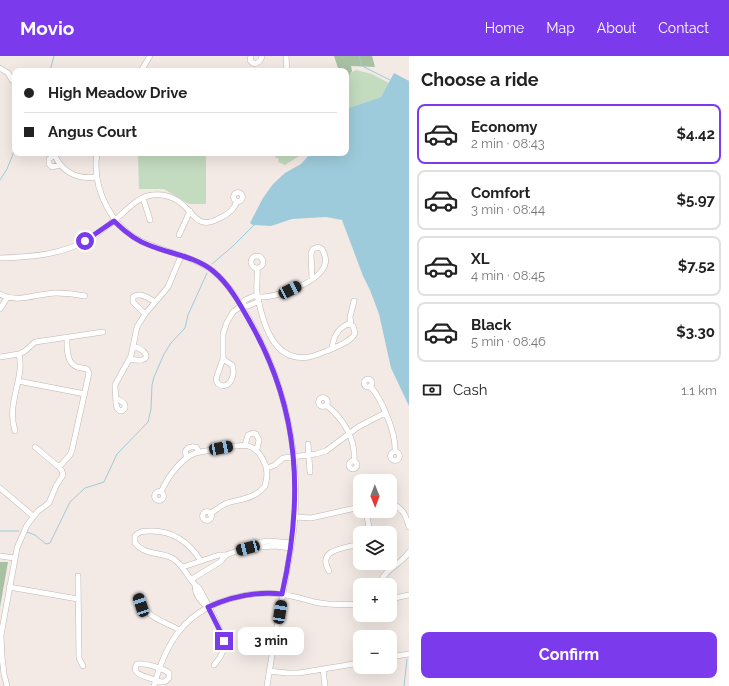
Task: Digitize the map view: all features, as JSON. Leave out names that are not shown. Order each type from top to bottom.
[{"type":"street","points":[[143,68],[150,56]]},
{"type":"street","points":[[251,56],[250,60],[255,64],[260,61],[262,56]]},
{"type":"street","points":[[286,56],[287,68]]},
{"type":"street","points":[[0,68],[8,73],[12,80]]},
{"type":"street","points":[[52,156],[49,159],[49,164],[52,167],[60,165]]},
{"type":"street","points":[[55,156],[60,165],[71,173],[80,177],[96,177]]},
{"type":"street","points":[[97,156],[96,177],[102,198],[114,221],[137,240],[200,263],[212,270],[225,283],[241,306],[264,349],[278,385],[288,420],[294,457],[295,517],[292,545],[266,686]]},
{"type":"street","points":[[0,258],[34,256],[66,250],[85,241],[114,221],[143,198],[151,195],[167,196],[177,200],[200,222],[210,222],[228,214],[235,207],[237,202]]},
{"type":"street","points":[[143,198],[150,220]]},
{"type":"street","points":[[179,235],[190,211]]},
{"type":"street","points":[[222,359],[232,365],[234,372],[232,379],[225,386],[218,384],[216,380],[222,359],[224,328],[230,315],[241,306],[248,306],[257,302],[259,298],[285,293],[312,279],[321,272],[325,265],[324,251],[318,247],[313,249],[311,252],[312,279]]},
{"type":"street","points":[[116,398],[115,385],[130,359],[136,330],[139,323],[168,286],[181,256]]},
{"type":"street","points":[[257,268],[257,292],[267,329],[274,342],[283,351],[294,355],[304,357],[312,356],[352,338],[354,336],[354,330],[351,324],[350,316],[354,301]]},
{"type":"street","points":[[0,294],[7,298],[55,293],[85,296]]},
{"type":"street","points":[[145,314],[133,302],[133,297],[136,295],[141,295],[155,302]]},
{"type":"street","points":[[0,309],[7,298]]},
{"type":"street","points":[[332,348],[333,340],[337,332],[346,325],[351,324]]},
{"type":"street","points":[[0,357],[19,354],[35,342],[103,332]]},
{"type":"street","points":[[59,467],[71,453],[89,373],[87,369],[78,368],[70,362],[67,337]]},
{"type":"street","points":[[130,359],[141,361],[146,357],[146,354],[142,349],[133,346]]},
{"type":"street","points":[[15,431],[12,412],[21,363],[19,354]]},
{"type":"street","points":[[18,381],[85,394]]},
{"type":"street","points":[[370,386],[376,393],[392,429],[395,451]]},
{"type":"street","points":[[326,405],[336,415],[348,433],[354,448],[354,461]]},
{"type":"street","points":[[267,468],[276,465],[284,458],[326,451],[348,433],[385,413]]},
{"type":"street","points":[[246,445],[245,441],[248,435],[252,433],[256,434],[259,440],[257,449]]},
{"type":"street","points":[[308,444],[310,472]]},
{"type":"street","points":[[161,492],[171,474],[187,457],[199,452],[246,445],[257,449],[267,468],[266,482],[262,489],[250,497],[223,505],[210,514]]},
{"type":"street","points":[[7,686],[2,657],[1,635],[14,558],[22,533],[33,516],[42,507],[49,503],[56,486],[63,475],[59,467],[35,447]]},
{"type":"street","points":[[0,488],[33,516]]},
{"type":"street","points":[[397,506],[403,511],[408,520],[409,526]]},
{"type":"street","points":[[295,517],[311,518],[353,509]]},
{"type":"street","points":[[201,561],[188,545],[174,535],[160,531],[141,531],[137,533],[135,539],[137,546],[147,551],[172,558],[183,567],[192,579],[195,586],[199,588],[223,636],[224,645],[222,656],[214,665]]},
{"type":"street","points":[[183,567],[219,555],[226,555],[265,541],[292,545]]},
{"type":"street","points":[[329,571],[325,563],[330,553],[353,546]]},
{"type":"street","points":[[383,578],[387,572],[405,558],[409,552]]},
{"type":"street","points":[[192,579],[220,562],[226,555]]},
{"type":"street","points":[[0,556],[14,558]]},
{"type":"street","points":[[78,576],[78,658],[83,666]]},
{"type":"street","points":[[9,587],[78,599]]},
{"type":"street","points":[[155,683],[169,645],[179,630],[195,615],[208,607],[228,599],[251,594],[282,594],[332,605],[353,604]]},
{"type":"street","points":[[397,598],[409,595]]},
{"type":"street","points":[[139,596],[141,605],[146,611],[179,630]]},
{"type":"street","points":[[397,656],[409,654]]},
{"type":"street","points":[[137,664],[143,664],[160,669],[170,674],[169,678],[164,682],[155,683],[139,675],[136,671],[136,666],[137,664]]},
{"type":"street","points":[[269,671],[293,674],[353,664]]},
{"type":"street","points":[[323,669],[325,686]]},
{"type":"green space","points":[[334,56],[372,56],[375,67],[351,66],[352,71],[349,76],[349,68],[338,68]]},
{"type":"green space","points":[[356,70],[372,74],[389,83],[381,97],[349,108],[349,77]]},
{"type":"green space","points":[[138,156],[206,156],[206,204],[189,204],[164,189],[139,189]]},
{"type":"green space","points":[[299,156],[285,165],[278,162],[279,159],[275,157]]},
{"type":"green space","points":[[0,562],[8,562],[0,607]]},
{"type":"water","points":[[394,73],[409,81],[409,406],[391,368],[379,314],[342,220],[326,217],[292,219],[271,226],[253,225],[250,223],[263,198],[273,184],[285,173],[301,164],[308,156],[349,156],[349,108],[381,97]]},
{"type":"waterway","points":[[51,68],[54,56]]},
{"type":"waterway","points":[[359,56],[362,66],[390,80]]},
{"type":"waterway","points":[[0,180],[7,169],[12,156]]},
{"type":"waterway","points":[[212,264],[254,225]]},
{"type":"waterway","points":[[27,532],[35,535],[46,544],[50,543],[70,502],[85,488],[104,482],[117,454],[148,422],[151,409],[152,385],[154,377],[164,354],[171,343],[185,328],[188,315],[207,273]]},
{"type":"waterway","points":[[0,531],[19,531]]},
{"type":"waterway","points":[[404,686],[407,659]]},
{"type":"route","points":[[85,241],[114,221],[137,240],[195,260],[205,265],[225,283],[241,306],[274,371],[288,420],[294,457],[296,496],[290,558],[282,594],[263,593],[239,596],[208,607],[223,636],[224,641]]}]
